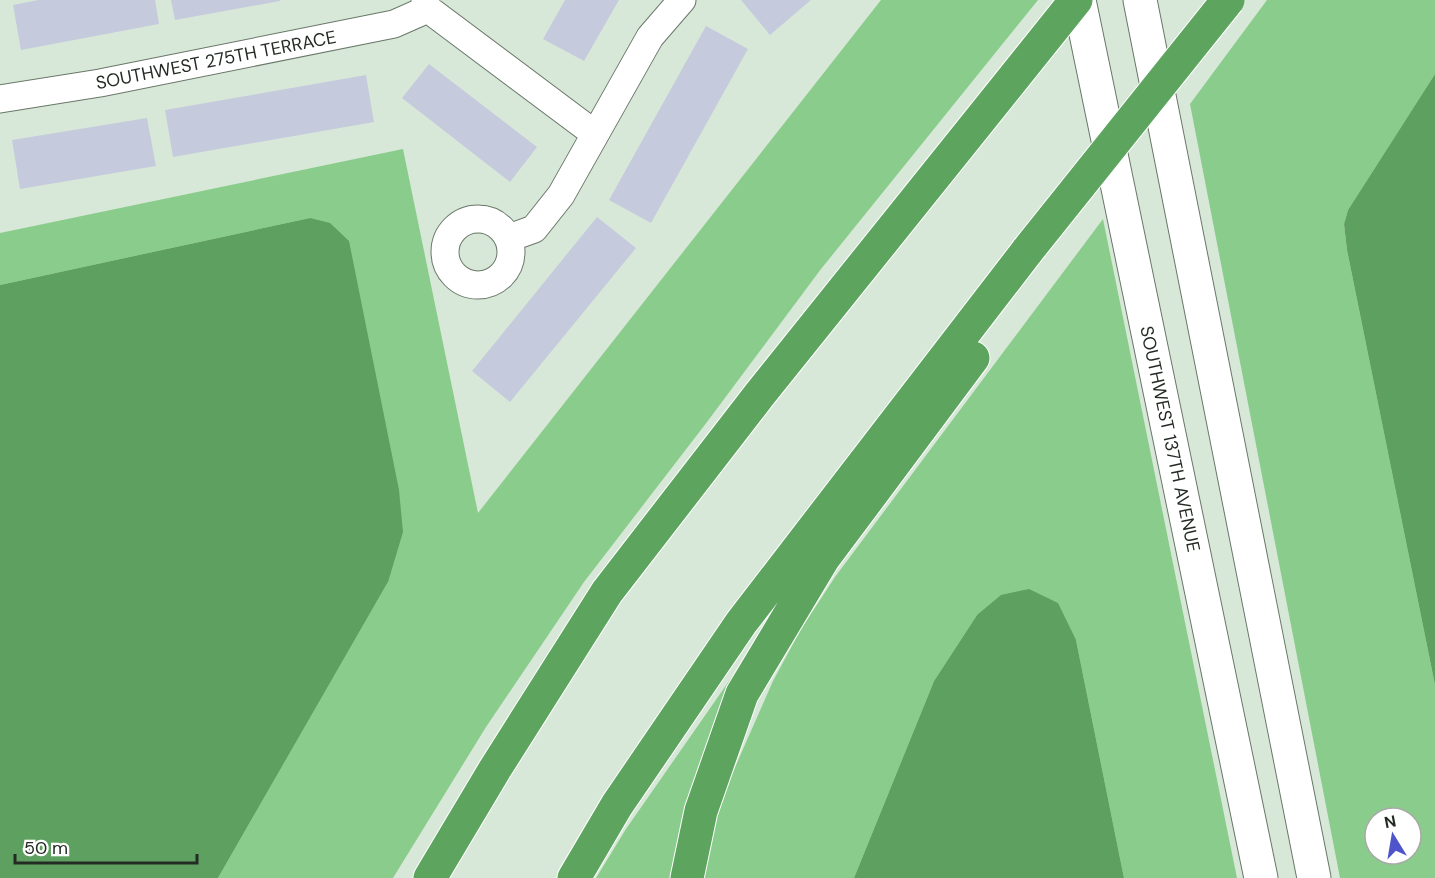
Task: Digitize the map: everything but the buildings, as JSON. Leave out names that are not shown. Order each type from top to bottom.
[{"type":"highway","points":[[430,878],[495,769],[607,592],[760,394],[1077,0]]},
{"type":"highway","points":[[574,878],[617,805],[741,623],[1028,250],[1228,0]]},
{"type":"highway","points":[[687,878],[701,811],[742,694],[823,559],[990,335],[1028,250]]},
{"type":"main road","name":"SOUTHWEST 137TH AVENUE","points":[[1077,0],[1261,878]]},
{"type":"main road","points":[[1140,0],[1314,878]]},
{"type":"street","points":[[509,238],[534,229],[561,195],[650,37],[682,0]]},
{"type":"street","points":[[426,4],[595,134]]},
{"type":"street","name":"SOUTHWEST 275TH TERRACE","points":[[0,99],[100,83],[394,24],[426,4]]},
{"type":"shaded area","points":[[881,0],[1038,0],[821,269],[584,582],[486,727],[393,878],[218,878],[388,582],[310,218],[0,285],[0,233],[403,149],[478,513]]},
{"type":"shaded area","points":[[1267,0],[1435,0],[1435,74],[1348,210],[1344,224],[1347,250],[1435,685],[1435,878],[1340,878],[1190,104]]},
{"type":"shaded area","points":[[1435,74],[1435,685],[1347,250],[1344,224],[1348,210]]},
{"type":"shaded area","points":[[310,218],[330,223],[349,241],[399,490],[403,532],[388,582],[218,878],[0,878],[0,285]]},
{"type":"shaded area","points":[[1103,219],[1237,878],[1124,878],[1076,640],[977,615],[934,681],[854,878],[701,878],[710,836],[732,774],[773,681],[801,629],[835,577]]},
{"type":"shaded area","points":[[1029,589],[1058,603],[1076,640],[1124,878],[854,878],[934,681],[977,615],[1001,595]]},
{"type":"shaded area","points":[[736,671],[740,672],[682,828],[671,878],[596,878],[626,829]]}]
